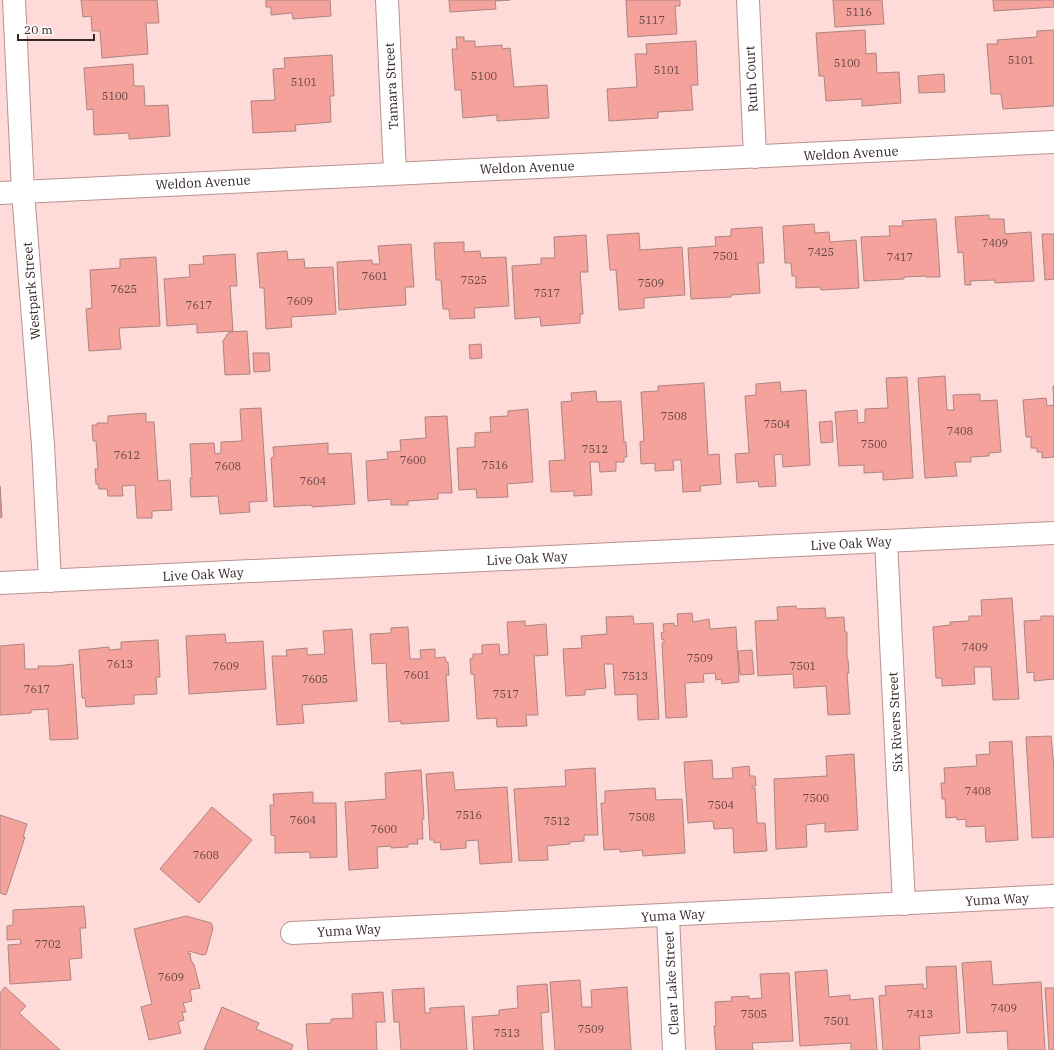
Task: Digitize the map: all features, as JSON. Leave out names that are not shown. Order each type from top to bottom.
[{"type":"street","name":"Westpark Street","points":[[14,0],[22,192],[43,445],[50,581]]},
{"type":"street","name":"Tamara Street","points":[[387,0],[395,173]]},
{"type":"street","name":"Ruth Court","points":[[748,0],[755,157]]},
{"type":"street","name":"Weldon Avenue","points":[[0,193],[1054,142]]},
{"type":"street","name":"Live Oak Way","points":[[0,583],[1054,533]]},
{"type":"street","name":"Six Rivers Street","points":[[886,541],[904,904]]},
{"type":"street","name":"Yuma Way","points":[[292,933],[1054,896]]},
{"type":"street","name":"Clear Lake Street","points":[[668,915],[674,1050]]},
{"type":"building","points":[[81,0],[157,0],[159,23],[146,23],[148,54],[102,58],[100,31],[92,31],[91,16],[83,17]]},
{"type":"building","points":[[266,0],[330,0],[331,16],[293,19],[292,13],[271,15],[271,7],[266,7]]},
{"type":"building","points":[[449,0],[510,0],[495,1],[496,9],[450,12]]},
{"type":"building","points":[[626,0],[680,0],[680,6],[675,6],[677,34],[628,37]]},
{"type":"building","points":[[833,0],[882,0],[884,24],[835,27]]},
{"type":"building","points":[[993,0],[1054,0],[1054,7],[994,11]]},
{"type":"building","points":[[865,30],[866,54],[876,53],[877,73],[899,72],[901,103],[862,106],[862,99],[826,101],[824,76],[819,76],[816,33]]},
{"type":"building","points":[[1054,30],[1054,106],[1003,109],[1001,94],[991,94],[987,44],[998,44],[997,40],[1037,37],[1037,31]]},
{"type":"building","points":[[456,37],[464,37],[464,41],[475,41],[475,47],[502,45],[502,49],[510,48],[514,87],[547,85],[549,118],[497,121],[497,115],[463,118],[461,90],[455,90],[452,49],[457,49]]},
{"type":"building","points":[[696,41],[698,85],[691,85],[693,110],[658,112],[658,118],[609,121],[607,89],[637,87],[635,54],[647,54],[646,44]]},
{"type":"building","points":[[332,55],[334,96],[330,96],[331,122],[295,125],[296,131],[253,133],[251,101],[275,100],[273,69],[285,68],[284,58]]},
{"type":"building","points":[[133,64],[134,86],[144,86],[145,106],[168,105],[170,136],[129,139],[129,133],[94,135],[93,109],[87,110],[84,68]]},
{"type":"building","points":[[944,74],[945,92],[919,93],[918,76]]},
{"type":"building","points":[[989,215],[989,219],[1004,219],[1005,234],[1031,232],[1034,281],[995,283],[995,280],[970,281],[971,285],[965,285],[963,252],[958,253],[955,217]]},
{"type":"building","points":[[936,219],[940,277],[904,277],[904,279],[864,281],[861,237],[890,236],[889,226],[903,226],[902,221]]},
{"type":"building","points":[[814,224],[815,233],[829,232],[830,242],[856,240],[859,288],[821,290],[820,287],[796,288],[796,276],[792,276],[791,263],[785,263],[783,226]]},
{"type":"building","points":[[762,227],[764,263],[758,263],[760,293],[731,295],[731,297],[691,299],[688,248],[716,246],[715,237],[731,236],[731,229]]},
{"type":"building","points":[[639,233],[640,250],[682,247],[685,295],[644,298],[644,308],[619,310],[616,270],[610,270],[607,235]]},
{"type":"building","points":[[1042,234],[1054,234],[1054,279],[1045,280]]},
{"type":"building","points":[[586,235],[588,272],[580,272],[583,314],[580,314],[580,323],[541,326],[540,317],[515,319],[512,266],[541,264],[541,258],[555,258],[554,237]]},
{"type":"building","points":[[464,242],[464,252],[480,251],[481,258],[506,257],[509,306],[474,308],[475,318],[450,319],[449,309],[443,309],[441,280],[436,280],[434,243]]},
{"type":"building","points":[[411,244],[414,287],[405,287],[406,305],[339,310],[337,262],[372,260],[372,264],[380,264],[378,246]]},
{"type":"building","points":[[287,251],[288,260],[304,259],[305,268],[333,267],[336,314],[291,317],[292,327],[266,329],[264,288],[260,288],[257,253]]},
{"type":"building","points":[[235,254],[237,286],[230,286],[233,331],[197,333],[197,324],[167,326],[164,279],[190,277],[189,265],[204,264],[203,256]]},
{"type":"building","points":[[156,257],[160,326],[119,328],[121,349],[89,351],[86,309],[92,308],[90,270],[120,268],[120,259]]},
{"type":"building","points":[[247,331],[250,374],[225,375],[223,341],[229,332]]},
{"type":"building","points":[[481,344],[482,358],[470,359],[469,345]]},
{"type":"building","points":[[253,353],[269,353],[270,371],[254,372]]},
{"type":"building","points":[[945,376],[947,410],[954,410],[953,395],[980,394],[980,401],[997,400],[1001,452],[989,453],[989,456],[971,457],[971,462],[955,462],[957,476],[925,478],[918,378]]},
{"type":"building","points":[[907,377],[913,478],[883,480],[883,472],[864,473],[864,465],[839,466],[835,412],[857,410],[858,423],[865,422],[865,409],[888,408],[886,378]]},
{"type":"building","points":[[780,382],[781,392],[806,390],[810,465],[783,467],[782,454],[774,455],[776,486],[759,487],[758,481],[737,483],[735,454],[749,453],[745,396],[756,395],[756,384]]},
{"type":"building","points":[[704,383],[708,455],[719,454],[721,484],[700,486],[701,491],[683,492],[681,460],[673,460],[674,470],[655,471],[655,463],[641,464],[640,442],[644,441],[641,392],[658,391],[658,386]]},
{"type":"building","points":[[596,391],[597,402],[621,401],[624,442],[626,442],[627,457],[624,457],[624,462],[616,462],[616,471],[600,472],[599,462],[590,462],[592,495],[574,496],[574,491],[551,492],[549,461],[565,460],[561,402],[572,401],[571,393]]},
{"type":"building","points":[[1046,398],[1047,406],[1054,405],[1054,457],[1042,458],[1042,452],[1037,452],[1037,448],[1031,448],[1031,437],[1026,437],[1023,400]]},
{"type":"building","points":[[261,408],[267,501],[249,502],[250,512],[220,514],[218,496],[191,497],[190,478],[192,478],[190,444],[214,443],[215,454],[221,453],[221,442],[242,441],[240,409]]},
{"type":"building","points":[[528,409],[533,482],[507,484],[508,497],[477,498],[476,489],[459,490],[457,448],[475,447],[475,433],[491,432],[490,417],[508,416],[508,411]]},
{"type":"building","points":[[146,413],[146,422],[154,422],[158,481],[170,480],[172,510],[152,511],[152,518],[137,518],[135,485],[122,486],[123,496],[108,496],[107,489],[99,489],[98,484],[96,484],[95,469],[98,469],[96,441],[93,441],[92,425],[97,425],[97,423],[108,423],[108,416]]},
{"type":"building","points":[[447,416],[452,493],[438,493],[438,499],[408,501],[408,505],[391,505],[391,499],[368,501],[366,461],[388,459],[387,452],[401,451],[400,440],[426,438],[425,417]]},
{"type":"building","points":[[832,421],[833,442],[821,443],[819,422]]},
{"type":"building","points":[[328,443],[328,454],[351,453],[355,504],[312,507],[312,505],[274,507],[271,458],[274,457],[273,447]]},
{"type":"building","points":[[0,486],[2,517],[0,518]]},
{"type":"building","points":[[1012,598],[1019,699],[993,700],[991,667],[974,667],[975,684],[942,686],[942,678],[936,678],[933,627],[950,625],[950,622],[969,621],[969,616],[982,616],[981,600]]},
{"type":"building","points":[[796,606],[797,609],[825,608],[826,618],[844,617],[845,632],[847,632],[847,659],[849,673],[847,673],[850,714],[828,715],[826,686],[794,688],[793,674],[758,676],[755,621],[778,620],[777,607]]},
{"type":"building","points":[[692,613],[693,622],[709,619],[710,629],[736,627],[739,682],[722,684],[721,679],[716,680],[715,673],[703,674],[704,682],[685,683],[687,717],[666,718],[662,643],[664,642],[664,639],[662,640],[661,633],[664,632],[663,624],[674,623],[674,626],[678,626],[677,614]]},
{"type":"building","points":[[633,616],[634,624],[653,623],[659,719],[638,720],[637,694],[615,695],[613,664],[604,664],[606,688],[585,690],[585,695],[566,696],[563,649],[582,648],[581,636],[607,634],[606,617]]},
{"type":"building","points":[[1041,616],[1054,616],[1054,679],[1034,681],[1034,672],[1027,673],[1024,621],[1041,620]]},
{"type":"building","points":[[525,621],[525,626],[546,624],[548,655],[534,656],[538,715],[526,715],[527,726],[497,727],[496,718],[477,719],[474,674],[471,674],[470,659],[473,658],[473,654],[482,654],[482,645],[499,644],[500,655],[509,654],[507,622]]},
{"type":"building","points":[[408,627],[410,659],[421,659],[420,650],[435,649],[435,658],[445,657],[446,662],[448,662],[449,675],[446,675],[449,721],[401,724],[401,721],[389,722],[386,663],[372,664],[370,634],[391,633],[391,628]]},
{"type":"building","points":[[352,629],[357,701],[302,705],[304,723],[277,725],[272,656],[287,656],[286,650],[307,648],[307,655],[325,654],[323,631]]},
{"type":"building","points":[[225,634],[226,643],[263,641],[266,689],[189,694],[186,636]]},
{"type":"building","points":[[158,640],[160,677],[156,677],[157,694],[134,695],[134,704],[86,707],[85,698],[82,698],[79,650],[109,647],[109,650],[121,649],[121,642]]},
{"type":"building","points":[[24,644],[25,669],[39,669],[38,666],[73,664],[78,739],[50,740],[48,709],[31,710],[31,713],[0,715],[0,646]]},
{"type":"building","points":[[752,650],[754,674],[740,675],[738,651]]},
{"type":"building","points":[[1051,736],[1054,768],[1054,837],[1032,838],[1026,737]]},
{"type":"building","points":[[1012,741],[1018,840],[986,842],[985,826],[966,827],[966,819],[957,820],[957,817],[946,818],[945,799],[942,799],[941,783],[945,783],[944,768],[977,766],[976,755],[990,754],[989,742]]},
{"type":"building","points":[[854,754],[858,830],[825,832],[825,823],[806,825],[807,847],[776,849],[774,779],[827,776],[826,756]]},
{"type":"building","points":[[712,760],[713,779],[733,778],[732,768],[749,766],[750,776],[755,776],[756,786],[752,786],[752,788],[755,788],[757,823],[765,823],[767,851],[734,853],[733,828],[714,829],[713,821],[688,823],[684,762]]},
{"type":"building","points":[[595,768],[598,835],[584,835],[584,841],[547,846],[548,860],[519,861],[514,789],[566,786],[565,770]]},
{"type":"building","points":[[421,770],[424,819],[422,819],[423,839],[417,839],[418,844],[408,844],[408,847],[377,847],[378,868],[349,870],[345,802],[386,799],[385,773]]},
{"type":"building","points":[[453,772],[455,790],[507,787],[512,862],[480,864],[478,840],[466,841],[466,848],[441,850],[440,842],[434,843],[434,840],[430,840],[426,774]]},
{"type":"building","points":[[655,788],[656,800],[682,799],[685,853],[643,856],[642,850],[620,852],[620,849],[604,850],[601,803],[605,803],[605,791]]},
{"type":"building","points":[[313,792],[313,803],[336,803],[337,857],[310,858],[310,852],[275,853],[275,836],[271,835],[270,805],[274,805],[273,794]]},
{"type":"building","points":[[212,807],[252,840],[199,903],[160,869]]},
{"type":"building","points":[[0,815],[27,824],[23,837],[25,837],[6,895],[0,893]]},
{"type":"building","points":[[84,906],[86,928],[80,928],[82,958],[69,959],[71,980],[10,984],[8,945],[21,944],[20,939],[7,940],[7,926],[13,925],[13,910]]},
{"type":"building","points":[[186,916],[211,923],[213,928],[206,954],[203,955],[189,951],[188,953],[191,954],[191,960],[194,965],[200,988],[190,990],[192,1001],[183,1003],[186,1012],[182,1012],[184,1020],[178,1022],[181,1033],[149,1040],[141,1007],[152,1004],[134,929]]},
{"type":"building","points":[[991,961],[993,985],[1041,982],[1045,1050],[1008,1050],[1007,1031],[967,1033],[962,963]]},
{"type":"building","points":[[956,966],[960,1033],[919,1036],[920,1050],[883,1050],[879,996],[886,995],[885,986],[923,984],[923,989],[927,988],[926,967]]},
{"type":"building","points":[[827,970],[829,997],[850,995],[850,1000],[873,998],[877,1050],[851,1050],[851,1043],[800,1046],[795,972]]},
{"type":"building","points":[[789,973],[793,1041],[752,1043],[753,1050],[716,1050],[714,1026],[716,1026],[715,1002],[732,1001],[731,997],[749,996],[749,999],[762,998],[760,974]]},
{"type":"building","points":[[580,980],[582,1007],[592,1007],[591,990],[627,987],[631,1050],[555,1050],[550,982]]},
{"type":"building","points":[[547,984],[549,1012],[541,1013],[543,1050],[474,1050],[472,1017],[499,1015],[499,1010],[518,1008],[517,986]]},
{"type":"building","points":[[5,987],[26,1006],[19,1013],[60,1050],[0,1050],[0,993]]},
{"type":"building","points":[[424,988],[425,1013],[430,1013],[430,1008],[464,1006],[467,1050],[401,1050],[399,1022],[394,1022],[392,990]]},
{"type":"building","points":[[1045,988],[1054,988],[1054,1050],[1049,1050]]},
{"type":"building","points":[[383,992],[385,1022],[376,1022],[377,1050],[308,1050],[306,1024],[331,1023],[331,1019],[353,1018],[352,994]]},
{"type":"building","points":[[222,1007],[259,1023],[256,1029],[293,1045],[291,1050],[204,1050]]}]
